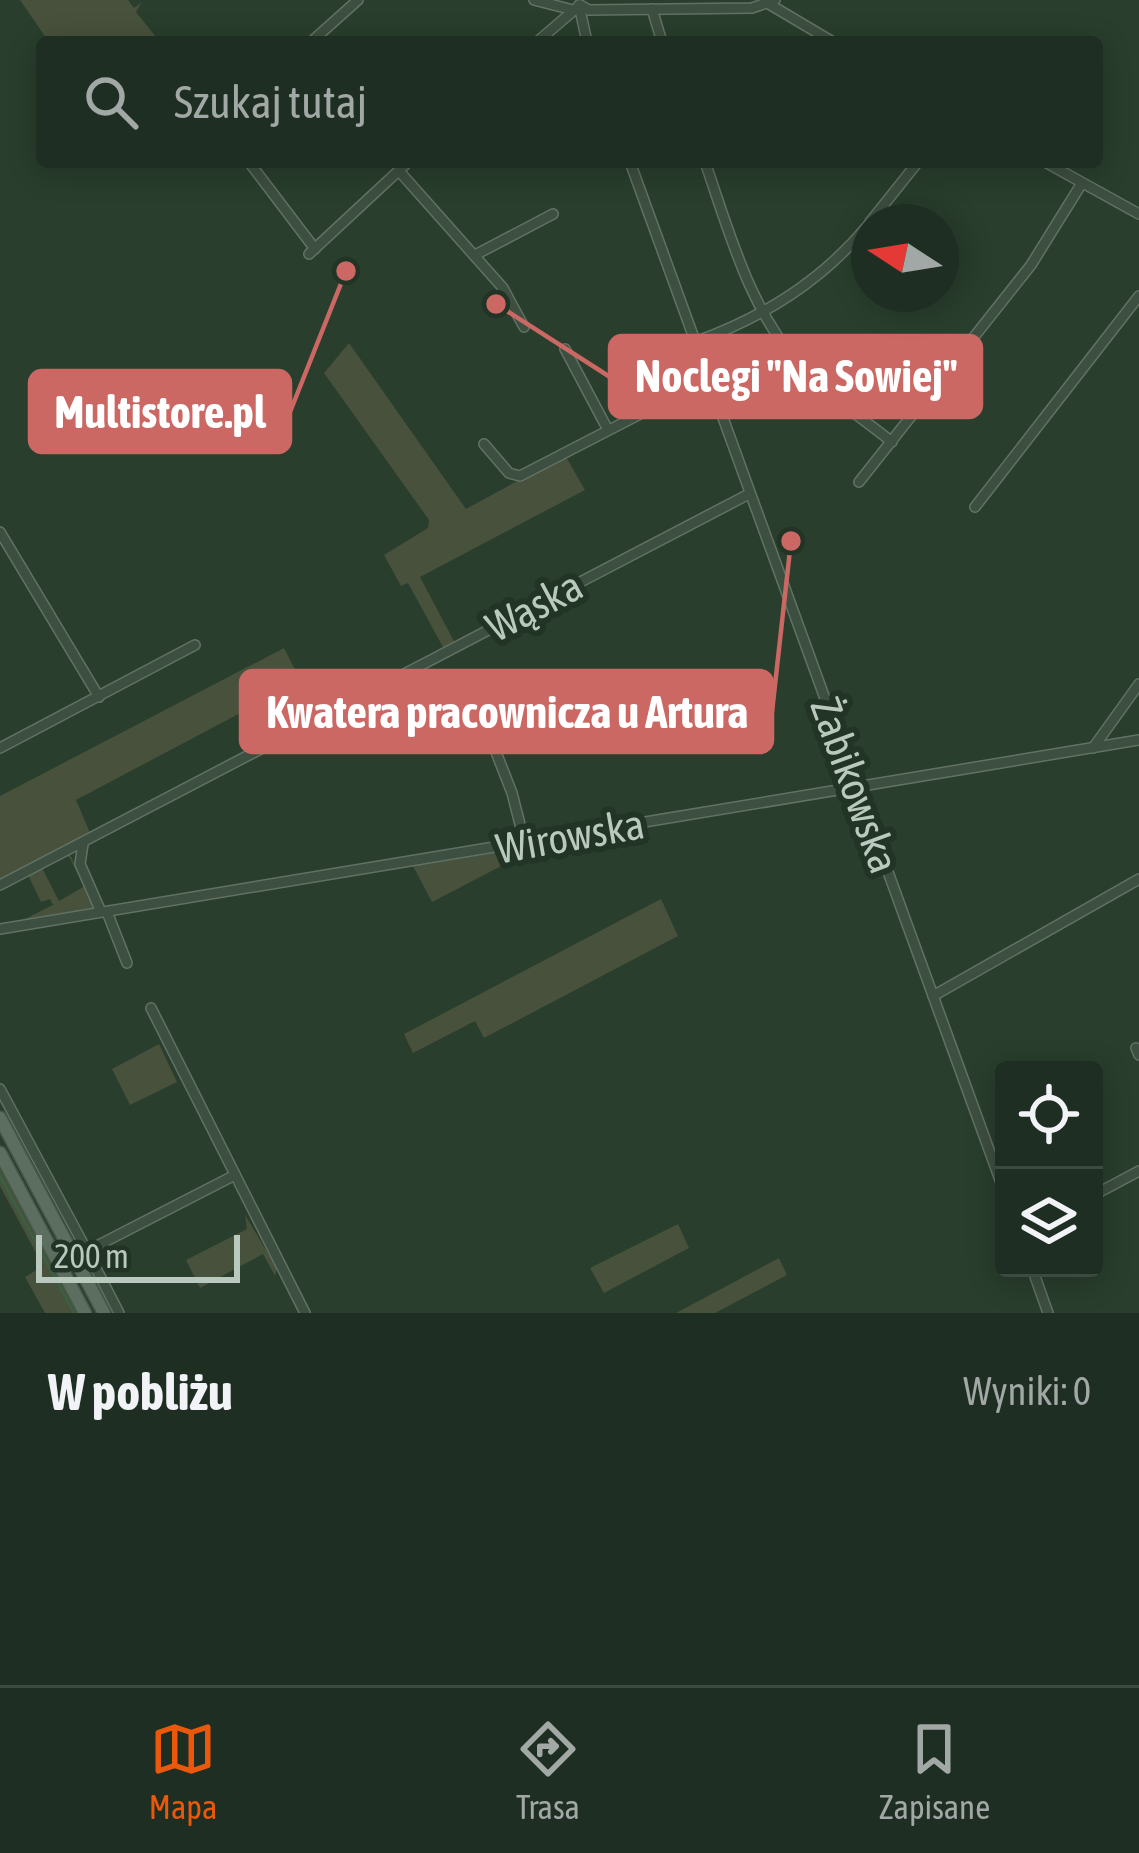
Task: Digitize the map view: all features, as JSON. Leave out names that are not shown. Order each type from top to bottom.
[{"type":"main road","points":[[0,1118],[104,1313]]},
{"type":"main road","points":[[0,1153],[85,1313]]},
{"type":"street","points":[[318,36],[358,0]]},
{"type":"street","points":[[534,0],[657,6],[772,2],[824,36]]},
{"type":"street","points":[[543,36],[577,5]]},
{"type":"street","points":[[577,5],[585,36]]},
{"type":"street","points":[[657,6],[661,36]]},
{"type":"street","points":[[253,168],[312,252],[402,168]]},
{"type":"street","points":[[406,168],[507,295],[524,327]]},
{"type":"street","name":"Żabikowska","points":[[632,168],[996,1169]]},
{"type":"street","points":[[706,168],[764,313],[807,372],[892,442]]},
{"type":"street","points":[[885,204],[913,168]]},
{"type":"street","points":[[1056,168],[1139,214]]},
{"type":"street","points":[[859,482],[1031,265],[1082,183]]},
{"type":"street","points":[[475,255],[554,214]]},
{"type":"street","points":[[695,342],[764,313],[822,273],[851,243]]},
{"type":"street","points":[[975,507],[1139,296]]},
{"type":"street","points":[[565,349],[608,430]]},
{"type":"street","points":[[484,444],[516,476],[707,379]]},
{"type":"street","name":"Wąska","points":[[0,885],[748,494]]},
{"type":"street","points":[[0,532],[99,697]]},
{"type":"street","points":[[0,748],[195,646]]},
{"type":"street","points":[[1094,748],[1139,684]]},
{"type":"street","points":[[474,696],[512,793],[525,844]]},
{"type":"street","name":"Wirowska","points":[[0,929],[1139,740]]},
{"type":"street","points":[[83,844],[80,864],[127,963]]},
{"type":"street","points":[[933,996],[1139,879]]},
{"type":"street","points":[[151,1008],[305,1313]]},
{"type":"street","points":[[0,1089],[119,1313]]},
{"type":"street","points":[[1103,1190],[1139,1171]]},
{"type":"street","points":[[86,1251],[232,1176]]},
{"type":"street","points":[[1035,1277],[1048,1313]]},
{"type":"green space","points":[[20,0],[128,0],[134,8],[142,2],[136,12],[155,36],[45,36]]},
{"type":"green space","points":[[349,343],[466,509],[565,455],[585,490],[420,577],[455,643],[444,649],[408,583],[401,586],[384,555],[428,528],[429,520],[324,373]]},
{"type":"green space","points":[[284,648],[301,681],[76,800],[91,835],[0,882],[0,796]]},
{"type":"green space","points":[[542,845],[432,902],[413,866]]},
{"type":"green space","points":[[41,866],[59,901],[85,886],[95,909],[17,923],[53,905],[50,899],[41,902],[27,873]]},
{"type":"green space","points":[[661,899],[678,936],[484,1038],[475,1021],[413,1053],[404,1034]]},
{"type":"green space","points":[[159,1044],[177,1082],[130,1105],[112,1069]]},
{"type":"green space","points":[[0,1169],[78,1313],[45,1313],[25,1277],[43,1266],[0,1186]]},
{"type":"green space","points":[[245,1215],[277,1268],[275,1276],[263,1254],[200,1288],[186,1260],[247,1229]]},
{"type":"green space","points":[[678,1224],[689,1248],[604,1293],[590,1268]]},
{"type":"green space","points":[[779,1258],[787,1275],[715,1313],[676,1313]]},
{"type":"waterway","points":[[0,1176],[74,1313]]},
{"type":"place","name":"Multistore.pl","points":[[346,271]]},
{"type":"place","name":"Noclegi \"Na Sowiej\"","points":[[496,304]]},
{"type":"place","name":"Kwatera pracownicza u Artura","points":[[791,541]]}]
